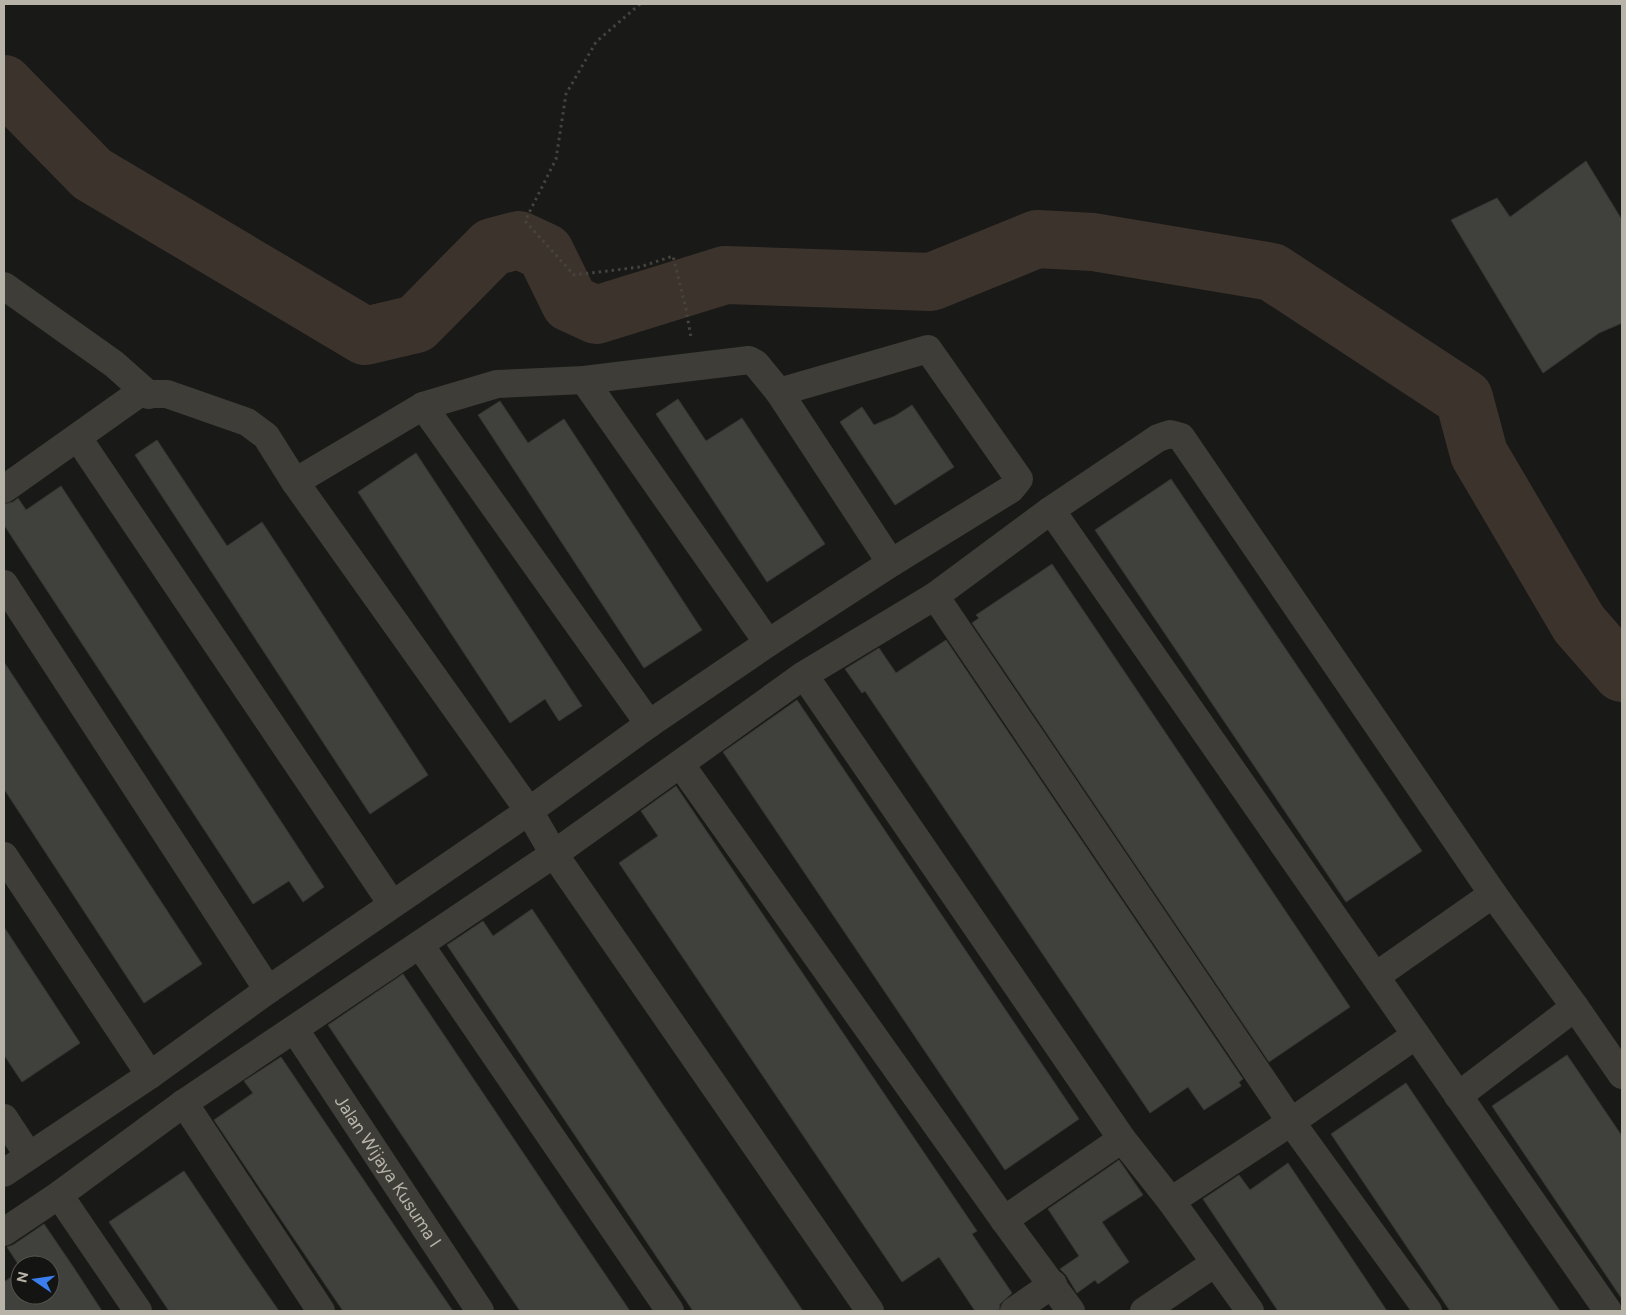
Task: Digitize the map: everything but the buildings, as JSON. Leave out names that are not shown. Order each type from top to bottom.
[{"type":"street","points":[[4,286],[114,364],[149,395]]},
{"type":"street","points":[[4,1173],[150,1075],[268,990],[529,811],[649,724],[891,562],[1011,489],[1019,479],[928,349],[779,392]]},
{"type":"street","points":[[295,482],[423,406],[498,384],[584,380],[749,360],[756,364],[779,392],[891,562]]},
{"type":"street","points":[[584,380],[768,643]]},
{"type":"street","points":[[8,479],[78,438],[138,394],[167,394],[247,422],[266,436],[295,482],[529,811],[554,854],[870,1311]]},
{"type":"street","points":[[423,406],[649,724]]},
{"type":"street","points":[[4,1232],[59,1195],[184,1103],[554,854],[681,765],[804,675],[935,596],[1051,510],[1158,438],[1170,434],[1181,437],[1493,894],[1622,1075]]},
{"type":"street","points":[[78,438],[392,904]]},
{"type":"street","points":[[1051,510],[1608,1311]]},
{"type":"street","points":[[4,584],[268,990]]},
{"type":"street","points":[[935,596],[1291,1122],[1428,1311]]},
{"type":"street","points":[[804,675],[1122,1138],[1250,1311]]},
{"type":"street","points":[[681,765],[1004,1220],[1053,1284],[1071,1311]]},
{"type":"street","points":[[4,856],[150,1075]]},
{"type":"street","points":[[1376,976],[1493,894]]},
{"type":"street","points":[[420,945],[670,1311]]},
{"type":"street","points":[[1458,1096],[1575,1007]]},
{"type":"street","name":"Jalan Wijaya Kusuma I","points":[[295,1030],[480,1311]]},
{"type":"street","points":[[1170,1201],[1291,1122],[1416,1035]]},
{"type":"street","points":[[184,1103],[322,1311]]},
{"type":"street","points":[[4,1118],[29,1156]]},
{"type":"street","points":[[1004,1220],[1122,1138]]},
{"type":"street","points":[[59,1195],[138,1311]]},
{"type":"street","points":[[1144,1311],[1215,1263]]},
{"type":"street","points":[[1014,1311],[1053,1284]]},
{"type":"path","points":[[640,4],[596,42],[566,94],[556,160],[525,221],[574,275],[640,267],[673,256],[686,309]]},
{"type":"waterway","points":[[4,84],[92,174],[365,336],[416,324],[492,247],[519,240],[545,252],[570,303],[596,315],[725,275],[931,282],[1037,239],[1093,242],[1272,272],[1464,398],[1479,454],[1579,624],[1622,673]]}]
